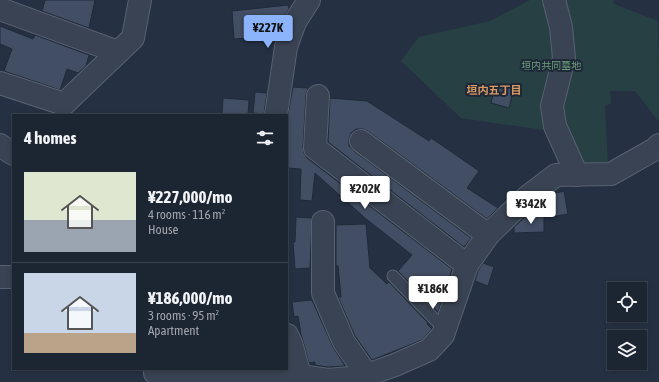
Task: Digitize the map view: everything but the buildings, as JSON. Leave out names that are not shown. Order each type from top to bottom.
[{"type":"street","points":[[0,83],[64,104],[134,38],[140,0],[144,0]]},
{"type":"street","points":[[276,114],[286,47],[294,22],[309,0]]},
{"type":"street","points":[[554,0],[561,27],[564,58],[552,106],[555,126],[577,175]]},
{"type":"street","points":[[0,9],[118,52]]},
{"type":"street","points":[[318,96],[315,148],[467,265]]},
{"type":"street","points":[[361,141],[488,235]]},
{"type":"street","points":[[0,145],[12,153]]},
{"type":"street","points":[[156,375],[313,379],[350,378],[367,375],[395,365],[428,350],[443,335],[467,265],[488,235],[527,197],[556,175],[611,174],[658,148]]},
{"type":"street","points":[[323,222],[322,293],[344,342],[367,375]]},
{"type":"street","points":[[0,277],[12,277]]},
{"type":"street","points":[[288,337],[313,379]]},
{"type":"lane","points":[[393,276],[445,330]]},
{"type":"green space","name":"垣内共同墓地","points":[[530,0],[613,0],[614,4],[658,21],[659,122],[635,91],[610,91],[611,104],[605,105],[608,165],[581,167],[564,133],[461,118],[401,61],[419,37],[490,21]]},
{"type":"district","name":"垣内五丁目","points":[[494,90]]}]
